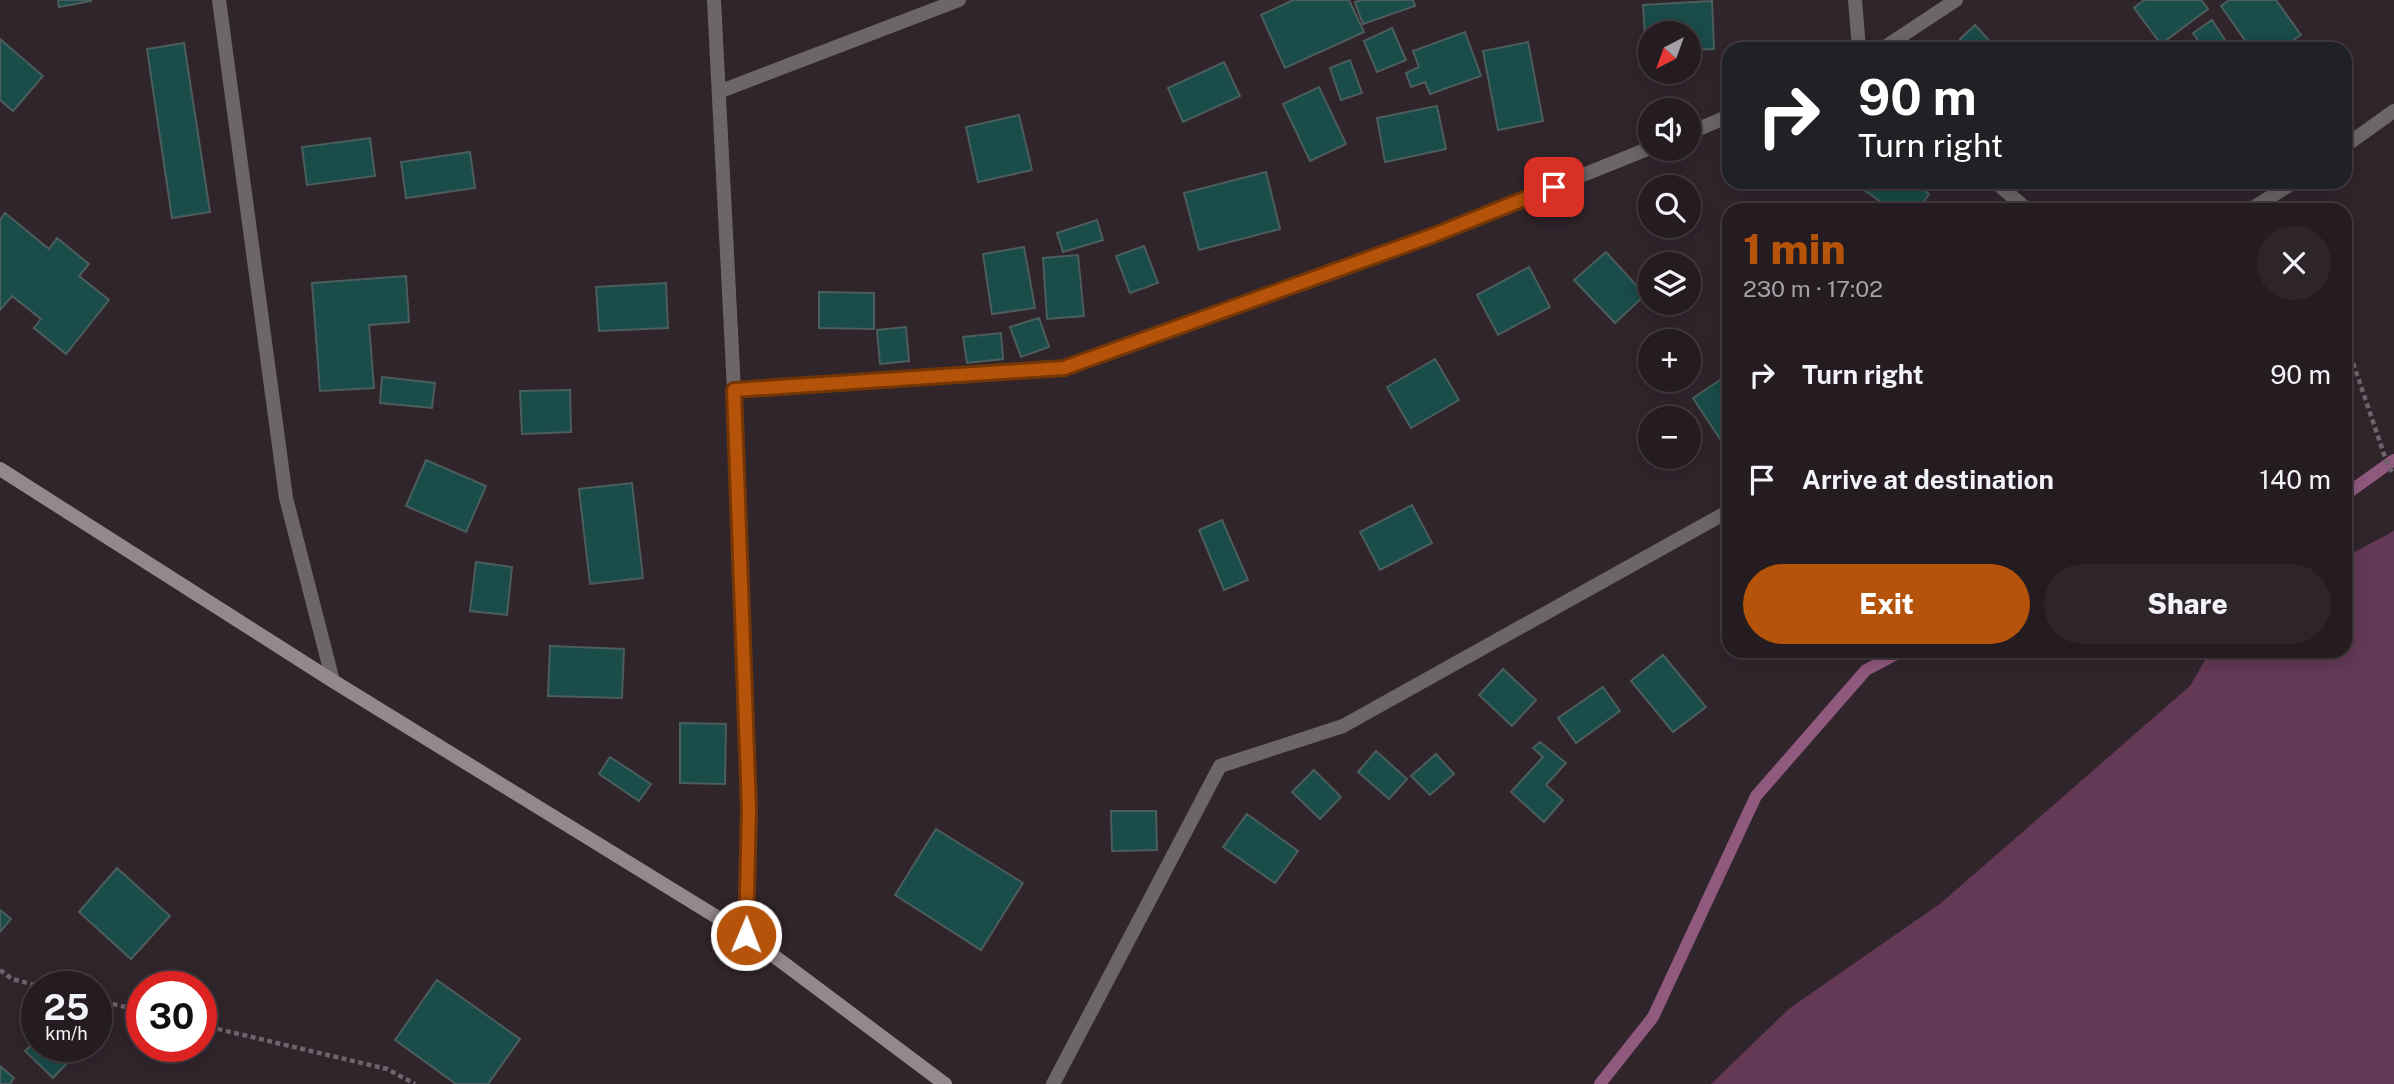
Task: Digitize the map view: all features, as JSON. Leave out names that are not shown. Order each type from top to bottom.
[{"type":"street","points":[[219,0],[286,498],[333,681]]},
{"type":"street","points":[[714,0],[721,91],[734,390],[749,809],[746,935]]},
{"type":"street","points":[[721,91],[959,0]]},
{"type":"street","points":[[1855,0],[1858,42]]},
{"type":"street","points":[[1893,42],[1956,0]]},
{"type":"street","points":[[2352,141],[2394,111]]},
{"type":"street","points":[[1701,128],[1722,119]]},
{"type":"street","points":[[734,390],[1064,368],[1434,235],[1638,153]]},
{"type":"street","points":[[2003,189],[2020,203]]},
{"type":"street","points":[[2261,203],[2283,189]]},
{"type":"street","points":[[0,469],[333,681],[746,935],[945,1084]]},
{"type":"street","points":[[1053,1084],[1220,766],[1343,726],[1722,515]]},
{"type":"path","points":[[2352,359],[2388,466],[2394,474]]},
{"type":"path","points":[[0,970],[12,979],[21,981]]},
{"type":"path","points":[[217,1029],[387,1069],[415,1084]]},
{"type":"shaded area","points":[[2394,531],[2394,1084],[1711,1084],[1790,1008],[1941,903],[2190,686],[2206,658],[2352,658],[2352,553]]},
{"type":"building","points":[[58,0],[91,0],[91,1],[59,7]]},
{"type":"building","points":[[1293,0],[1349,0],[1364,32],[1285,68],[1261,15]]},
{"type":"building","points":[[1413,0],[1415,6],[1363,24],[1355,2]]},
{"type":"building","points":[[2144,0],[2201,0],[2208,9],[2164,42],[2160,42],[2134,8]]},
{"type":"building","points":[[2229,0],[2276,0],[2301,35],[2290,42],[2246,42],[2221,6]]},
{"type":"building","points":[[1712,1],[1714,49],[1701,50],[1701,21],[1644,21],[1643,5]]},
{"type":"building","points":[[2212,20],[2226,42],[2199,42],[2193,33]]},
{"type":"building","points":[[1975,25],[1991,42],[1963,42],[1960,39]]},
{"type":"building","points":[[1392,28],[1406,60],[1377,72],[1364,41]]},
{"type":"building","points":[[1465,32],[1481,76],[1430,94],[1425,82],[1411,87],[1406,73],[1419,67],[1413,51]]},
{"type":"building","points":[[0,39],[43,76],[13,111],[0,100]]},
{"type":"building","points":[[1528,42],[1543,121],[1498,130],[1483,51]]},
{"type":"building","points":[[184,43],[210,212],[172,218],[147,49]]},
{"type":"building","points":[[1350,60],[1362,93],[1341,100],[1330,68]]},
{"type":"building","points":[[1224,62],[1240,96],[1183,122],[1168,88]]},
{"type":"building","points":[[1319,87],[1346,144],[1310,161],[1283,104]]},
{"type":"building","points":[[1437,106],[1446,149],[1385,162],[1377,118]]},
{"type":"building","points":[[1019,115],[1032,170],[978,182],[966,127]]},
{"type":"building","points":[[370,138],[375,176],[307,185],[302,147]]},
{"type":"building","points":[[470,152],[475,188],[406,198],[401,162]]},
{"type":"building","points":[[1266,172],[1280,229],[1199,250],[1184,193]]},
{"type":"building","points":[[1863,189],[1922,189],[1929,194],[1923,203],[1882,203]]},
{"type":"building","points":[[5,213],[49,249],[57,238],[89,264],[79,276],[109,300],[66,354],[34,328],[41,319],[12,296],[0,310],[0,220]]},
{"type":"building","points":[[1097,220],[1103,240],[1063,252],[1057,233]]},
{"type":"building","points":[[1144,246],[1158,283],[1130,293],[1116,256]]},
{"type":"building","points":[[1024,247],[1035,308],[992,314],[983,254]]},
{"type":"building","points":[[1606,252],[1638,287],[1638,302],[1615,323],[1574,280]]},
{"type":"building","points":[[1078,255],[1084,316],[1047,319],[1043,258]]},
{"type":"building","points":[[1529,267],[1550,307],[1498,335],[1477,295]]},
{"type":"building","points":[[406,276],[409,322],[369,325],[374,388],[320,391],[312,283]]},
{"type":"building","points":[[666,283],[668,328],[599,331],[596,287]]},
{"type":"building","points":[[819,292],[874,293],[874,329],[819,328]]},
{"type":"building","points":[[1039,318],[1049,347],[1021,357],[1010,327]]},
{"type":"building","points":[[906,327],[909,361],[880,364],[877,330]]},
{"type":"building","points":[[1001,333],[1003,359],[967,363],[963,337]]},
{"type":"building","points":[[1435,359],[1459,400],[1411,428],[1387,387]]},
{"type":"building","points":[[382,377],[435,383],[432,408],[380,403]]},
{"type":"building","points":[[1722,379],[1722,442],[1701,406],[1693,398]]},
{"type":"building","points":[[570,390],[571,432],[522,434],[520,391]]},
{"type":"building","points":[[426,460],[486,486],[466,532],[406,506]]},
{"type":"building","points":[[632,483],[643,578],[590,584],[579,489]]},
{"type":"building","points":[[1412,505],[1432,543],[1380,570],[1360,532]]},
{"type":"building","points":[[1222,520],[1248,580],[1224,590],[1199,530]]},
{"type":"building","points":[[476,562],[512,567],[507,615],[470,611]]},
{"type":"building","points":[[550,646],[624,649],[622,698],[548,696]]},
{"type":"building","points":[[1663,655],[1706,707],[1673,732],[1631,681]]},
{"type":"building","points":[[1503,669],[1536,700],[1512,726],[1479,695]]},
{"type":"building","points":[[1603,687],[1620,711],[1576,743],[1558,718]]},
{"type":"building","points":[[680,723],[726,724],[725,784],[680,783]]},
{"type":"building","points":[[1540,742],[1566,763],[1546,785],[1563,800],[1544,822],[1511,792],[1543,757],[1533,748]]},
{"type":"building","points":[[1376,751],[1407,779],[1389,799],[1358,772]]},
{"type":"building","points":[[1436,754],[1454,774],[1430,795],[1411,776]]},
{"type":"building","points":[[610,757],[651,784],[639,801],[599,774]]},
{"type":"building","points":[[1314,770],[1341,797],[1320,819],[1292,792]]},
{"type":"building","points":[[1111,811],[1156,811],[1157,850],[1112,851]]},
{"type":"building","points":[[1247,814],[1298,851],[1275,883],[1223,847]]},
{"type":"building","points":[[936,829],[1023,883],[981,950],[895,895]]},
{"type":"building","points":[[117,868],[170,916],[131,959],[79,912]]},
{"type":"building","points":[[0,910],[11,919],[0,932]]},
{"type":"building","points":[[437,980],[520,1039],[488,1084],[456,1084],[395,1040]]},
{"type":"building","points":[[36,1062],[68,1062],[53,1078]]},
{"type":"building","points":[[0,1066],[14,1078],[10,1084],[0,1084]]},
{"type":"waterway","points":[[2352,490],[2394,460]]},
{"type":"waterway","points":[[1600,1084],[1653,1017],[1756,796],[1866,670],[1889,658]]},
{"type":"route","points":[[746,935],[749,809],[734,390],[1064,368],[1434,235],[1554,187]]}]
